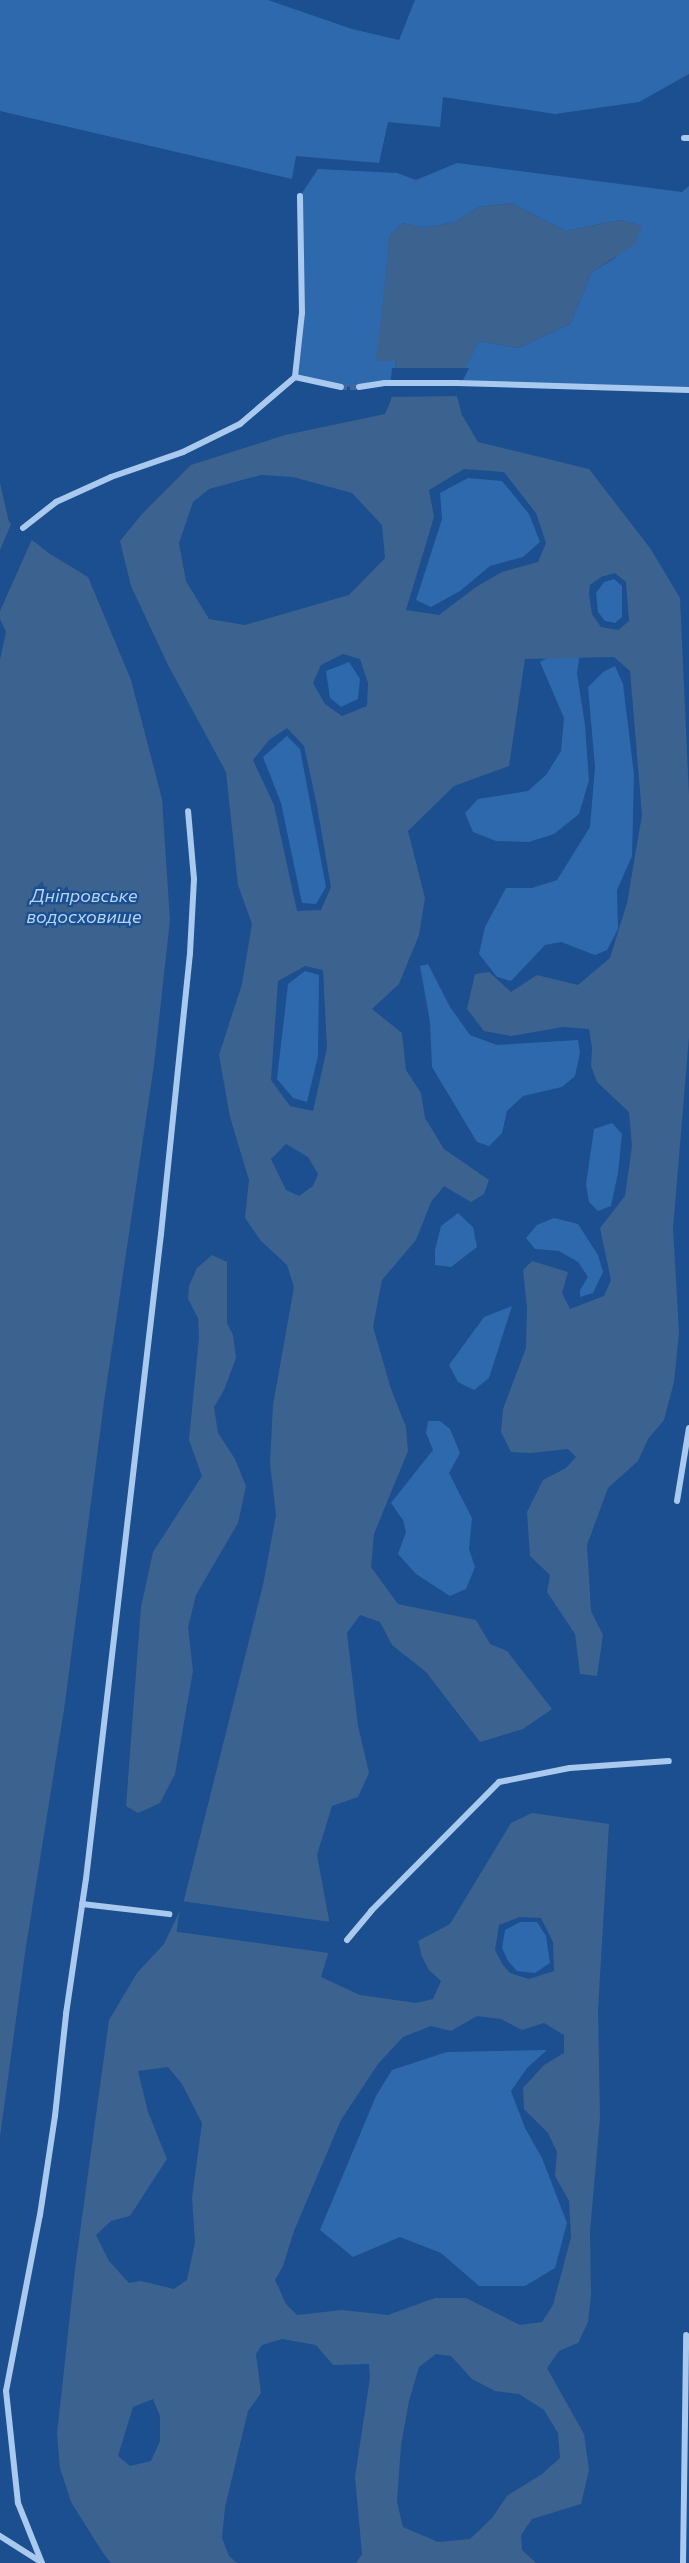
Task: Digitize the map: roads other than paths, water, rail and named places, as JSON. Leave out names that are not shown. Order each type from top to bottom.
[{"type":"street","points":[[24,528],[56,502],[111,477],[183,452],[240,424],[295,377],[302,313],[300,196]]},
{"type":"street","points":[[295,377],[341,387]]},
{"type":"street","points":[[359,387],[385,383],[495,383],[689,390]]},
{"type":"street","points":[[42,2563],[18,2503],[6,2391],[40,2215],[82,1904],[161,1234],[190,953],[195,879],[188,811]]},
{"type":"street","points":[[677,1501],[689,1428]]},
{"type":"street","points":[[347,1940],[371,1911],[500,1782],[570,1768],[669,1761]]},
{"type":"street","points":[[82,1904],[169,1914]]},
{"type":"street","points":[[683,2563],[686,2336]]},
{"type":"street","points":[[0,2536],[42,2563]]},
{"type":"water","points":[[511,203],[566,231],[620,220],[642,226],[635,244],[592,272],[570,324],[518,348],[479,341],[455,389],[462,415],[478,442],[589,469],[650,548],[680,598],[689,795],[689,1037],[673,1228],[679,1333],[674,1382],[664,1420],[648,1439],[638,1461],[608,1488],[587,1545],[591,1611],[603,1635],[597,1676],[580,1674],[575,1634],[547,1592],[550,1575],[530,1556],[527,1512],[543,1480],[566,1468],[576,1457],[568,1449],[531,1453],[511,1452],[501,1432],[503,1409],[526,1348],[527,1308],[523,1270],[532,1261],[568,1272],[562,1293],[570,1309],[604,1296],[611,1280],[600,1228],[625,1196],[632,1146],[629,1112],[597,1082],[591,1066],[592,1048],[589,1029],[563,1027],[511,1036],[484,1031],[467,1009],[475,974],[489,972],[511,992],[537,975],[578,985],[610,958],[627,903],[642,815],[630,671],[614,657],[525,659],[509,766],[454,786],[408,831],[425,898],[419,935],[399,984],[372,1009],[402,1033],[406,1070],[421,1093],[425,1118],[444,1149],[489,1180],[484,1194],[471,1202],[444,1186],[431,1202],[416,1240],[382,1280],[373,1327],[391,1389],[406,1427],[408,1451],[374,1534],[371,1567],[398,1604],[476,1620],[490,1644],[507,1651],[552,1709],[523,1729],[480,1742],[426,1672],[392,1645],[380,1622],[360,1615],[347,1633],[358,1726],[369,1773],[358,1797],[332,1806],[317,1855],[330,1925],[328,1954],[321,1977],[360,1995],[416,2003],[433,1999],[441,1981],[429,1970],[422,1957],[418,1941],[450,1924],[511,1823],[532,1813],[609,1824],[598,2010],[600,2118],[590,2231],[591,2295],[588,2322],[578,2343],[559,2351],[547,2368],[584,2434],[589,2470],[581,2504],[532,2519],[521,2535],[522,2550],[536,2563],[356,2563],[362,2554],[355,2477],[370,2378],[369,2364],[333,2365],[316,2345],[282,2339],[262,2345],[256,2354],[261,2393],[248,2411],[225,2507],[222,2538],[229,2556],[237,2563],[111,2563],[71,2502],[60,2468],[57,2434],[75,2269],[109,2020],[137,1973],[164,1944],[183,1904],[263,1585],[276,1515],[270,1463],[273,1405],[294,1287],[287,1265],[261,1241],[245,1218],[249,1180],[230,1117],[219,1055],[242,984],[252,924],[238,885],[226,772],[168,665],[131,586],[120,541],[142,514],[191,465],[285,435],[385,414],[391,400],[396,361],[376,361],[390,235],[402,223],[424,228],[455,222],[479,207]],"holes":[[[464,469],[504,472],[536,513],[546,543],[538,562],[502,572],[476,587],[439,615],[406,610],[434,517],[429,490]],[[261,475],[293,477],[352,493],[382,525],[385,558],[349,595],[245,625],[209,619],[186,581],[179,543],[193,502],[209,489]],[[615,573],[626,582],[629,621],[618,630],[601,627],[592,614],[590,585],[601,577]],[[343,654],[360,659],[368,683],[367,706],[342,716],[325,704],[313,683],[321,665]],[[287,728],[304,746],[317,806],[331,887],[321,910],[297,911],[274,805],[253,760],[269,740]],[[305,966],[323,970],[327,1048],[313,1111],[290,1106],[271,1080],[278,981]],[[286,1144],[308,1157],[318,1174],[313,1186],[299,1196],[286,1190],[271,1159]],[[520,1917],[541,1918],[553,1942],[554,1971],[529,1979],[510,1973],[495,1950],[499,1925]],[[477,2016],[501,2019],[522,2030],[544,2023],[564,2035],[564,2053],[544,2065],[523,2088],[524,2109],[548,2133],[557,2152],[555,2176],[569,2201],[571,2237],[553,2305],[542,2322],[520,2325],[466,2298],[435,2298],[388,2315],[342,2310],[297,2315],[286,2304],[275,2280],[283,2266],[294,2231],[341,2120],[378,2064],[403,2037],[431,2026],[451,2031]],[[168,2067],[182,2084],[202,2123],[192,2198],[195,2242],[187,2280],[174,2289],[141,2281],[129,2283],[109,2261],[96,2235],[111,2221],[130,2216],[167,2159],[148,2112],[138,2071]],[[436,2354],[451,2356],[472,2379],[495,2391],[519,2394],[544,2410],[558,2433],[560,2458],[542,2474],[507,2496],[492,2518],[470,2539],[438,2542],[403,2527],[397,2502],[401,2445],[409,2401],[419,2367]],[[153,2399],[160,2416],[160,2441],[151,2461],[130,2466],[118,2456],[133,2407]]]},
{"type":"water","name":"Дніпровське водосховище","points":[[0,483],[9,522],[50,554],[88,577],[131,680],[162,799],[170,920],[154,1065],[104,1402],[65,1703],[25,1953],[0,2137],[0,660],[6,632],[0,619]]},
{"type":"water","points":[[212,1255],[227,1262],[227,1323],[233,1335],[236,1358],[224,1390],[214,1407],[218,1433],[235,1459],[246,1486],[238,1523],[196,1595],[188,1627],[193,1671],[175,1774],[160,1803],[138,1813],[126,1806],[141,1607],[153,1552],[202,1476],[189,1440],[199,1337],[198,1318],[188,1299],[189,1286],[197,1268]]},
{"type":"tunnel","points":[[341,387],[359,387]]}]
